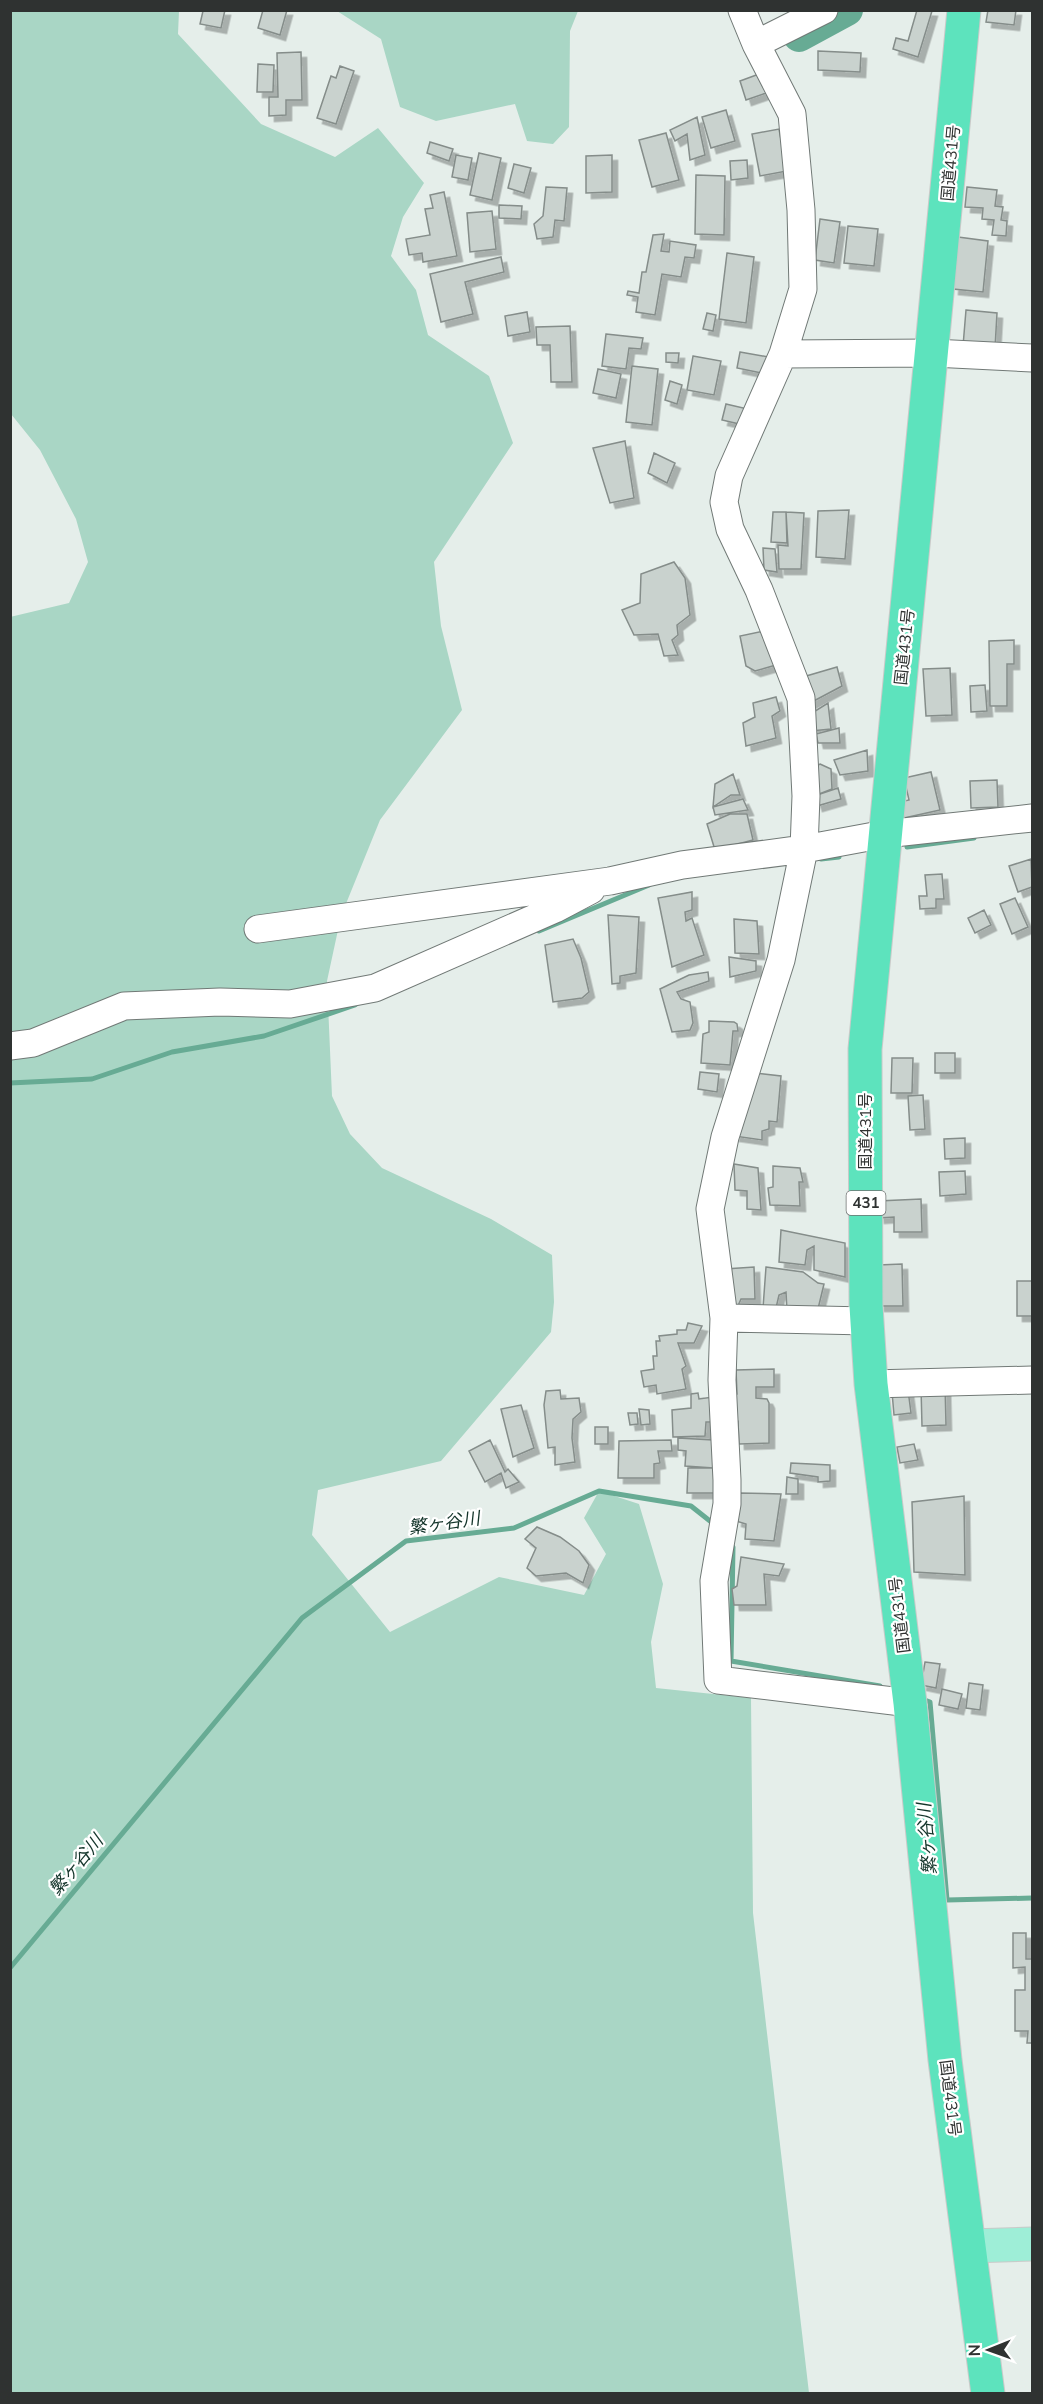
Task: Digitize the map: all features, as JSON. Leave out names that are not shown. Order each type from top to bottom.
[{"type":"highway","name":"国道431号","points":[[964,10],[865,1049],[867,1321],[871,1383],[910,1704],[945,2060],[988,2394]]},
{"type":"main road","points":[[970,2246],[1032,2244]]},
{"type":"street","points":[[742,10],[756,44],[792,114],[801,210],[803,289],[783,354],[729,476],[724,502],[729,528],[759,590],[801,698],[806,796],[804,849],[781,960],[725,1137],[710,1209],[724,1318],[722,1380],[727,1504],[714,1581],[718,1680],[910,1704]]},
{"type":"street","points":[[756,44],[824,10]]},
{"type":"street","points":[[783,354],[933,353],[1032,358]]},
{"type":"street","points":[[258,929],[610,881],[682,865],[804,849],[885,834],[1032,818]]},
{"type":"street","points":[[10,1046],[33,1043],[124,1006],[220,1002],[290,1004],[375,988],[555,909],[610,881]]},
{"type":"street","points":[[724,1318],[867,1321]]},
{"type":"street","points":[[871,1383],[1032,1380]]},
{"type":"green space","points":[[11,11],[179,11],[178,34],[261,124],[335,157],[378,128],[424,183],[403,217],[391,256],[416,290],[428,335],[489,376],[513,443],[434,562],[441,626],[462,710],[380,820],[341,916],[327,981],[332,1096],[350,1134],[382,1168],[491,1219],[552,1255],[554,1302],[551,1332],[441,1461],[318,1490],[312,1535],[390,1632],[499,1577],[584,1595],[606,1554],[584,1518],[599,1491],[639,1504],[663,1584],[651,1642],[656,1688],[751,1698],[753,1913],[809,2393],[11,2393],[10,617],[69,603],[88,562],[76,519],[40,450],[11,414]]},
{"type":"green space","points":[[337,11],[578,11],[570,31],[569,127],[553,144],[527,141],[515,104],[436,121],[400,107],[381,39]]},
{"type":"building","points":[[200,10],[225,10],[221,28],[200,24],[203,11]]},
{"type":"building","points":[[263,10],[287,10],[280,35],[258,28]]},
{"type":"building","points":[[917,10],[932,11],[918,57],[893,49],[896,38],[908,41]]},
{"type":"building","points":[[988,10],[1016,10],[1014,25],[986,22]]},
{"type":"building","points":[[818,51],[861,53],[860,72],[818,70]]},
{"type":"building","points":[[301,52],[302,100],[286,100],[286,115],[269,116],[269,97],[278,97],[277,53]]},
{"type":"building","points":[[258,64],[274,65],[273,92],[257,92]]},
{"type":"building","points":[[340,66],[354,71],[336,124],[317,118],[331,76],[336,78]]},
{"type":"building","points":[[759,74],[766,93],[746,100],[740,81]]},
{"type":"building","points":[[726,110],[735,141],[711,148],[702,117]]},
{"type":"building","points":[[697,117],[705,155],[690,160],[687,134],[675,141],[670,130]]},
{"type":"building","points":[[779,129],[787,171],[760,176],[752,134]]},
{"type":"building","points":[[666,133],[679,180],[652,187],[639,140]]},
{"type":"building","points":[[430,142],[453,149],[449,161],[427,153]]},
{"type":"building","points":[[479,153],[501,158],[492,200],[470,195]]},
{"type":"building","points":[[456,155],[472,158],[468,180],[452,177]]},
{"type":"building","points":[[612,155],[612,192],[586,193],[586,156]]},
{"type":"building","points":[[747,160],[748,178],[731,180],[730,161]]},
{"type":"building","points":[[514,164],[531,168],[524,193],[508,188]]},
{"type":"building","points":[[696,175],[725,176],[724,235],[695,234]]},
{"type":"building","points":[[546,187],[567,188],[564,221],[555,220],[553,237],[537,239],[534,224],[543,216]]},
{"type":"building","points":[[967,187],[997,190],[995,206],[1003,207],[1001,220],[1007,221],[1006,236],[992,235],[994,220],[982,219],[983,208],[965,207]]},
{"type":"building","points":[[444,192],[457,256],[423,262],[422,253],[409,255],[406,239],[430,235],[425,209],[433,208],[430,195]]},
{"type":"building","points":[[499,205],[522,206],[521,219],[499,218]]},
{"type":"building","points":[[492,211],[496,249],[470,252],[467,213]]},
{"type":"building","points":[[820,219],[840,222],[834,263],[815,260]]},
{"type":"building","points":[[848,226],[878,229],[874,266],[844,263]]},
{"type":"building","points":[[664,234],[661,251],[669,252],[670,241],[696,245],[694,258],[685,257],[681,277],[662,274],[655,315],[636,312],[638,297],[627,295],[628,291],[639,293],[642,272],[646,272],[653,235]]},
{"type":"building","points":[[958,237],[988,241],[983,292],[953,289]]},
{"type":"building","points":[[727,253],[754,257],[746,323],[719,319]]},
{"type":"building","points":[[501,257],[504,272],[465,282],[473,314],[441,322],[430,274]]},
{"type":"building","points":[[966,310],[997,313],[995,348],[963,346]]},
{"type":"building","points":[[527,312],[530,332],[508,336],[505,316]]},
{"type":"building","points":[[707,313],[716,315],[713,331],[703,329]]},
{"type":"building","points":[[570,326],[572,382],[551,382],[550,345],[537,345],[536,327]]},
{"type":"building","points":[[606,334],[643,338],[641,349],[629,348],[626,369],[602,366]]},
{"type":"building","points":[[740,352],[769,357],[766,374],[737,368]]},
{"type":"building","points":[[666,353],[679,353],[678,363],[666,362]]},
{"type":"building","points":[[693,356],[721,361],[714,395],[687,390]]},
{"type":"building","points":[[632,366],[658,369],[652,425],[626,422]]},
{"type":"building","points":[[598,369],[621,374],[616,398],[593,393]]},
{"type":"building","points":[[670,381],[682,385],[677,404],[665,400]]},
{"type":"building","points":[[726,404],[752,410],[748,426],[722,420]]},
{"type":"building","points":[[625,441],[634,498],[610,503],[593,448]]},
{"type":"building","points":[[654,453],[675,463],[667,483],[648,473]]},
{"type":"building","points":[[849,510],[845,559],[816,557],[818,511]]},
{"type":"building","points":[[773,512],[786,512],[787,543],[771,542]]},
{"type":"building","points":[[786,512],[804,513],[801,569],[779,569],[778,545],[788,546]]},
{"type":"building","points":[[763,548],[775,549],[777,572],[764,570]]},
{"type":"building","points":[[674,562],[685,578],[690,615],[677,625],[678,635],[672,640],[678,655],[664,656],[658,634],[634,635],[622,610],[640,603],[641,574]]},
{"type":"building","points":[[769,630],[783,663],[755,671],[746,666],[740,636]]},
{"type":"building","points":[[1014,640],[1014,664],[1007,664],[1007,706],[990,706],[989,641]]},
{"type":"building","points":[[837,667],[842,686],[810,703],[796,679]]},
{"type":"building","points":[[950,668],[952,715],[926,716],[923,669]]},
{"type":"building","points":[[985,685],[987,711],[971,712],[970,686]]},
{"type":"building","points":[[776,697],[780,711],[772,716],[776,738],[746,746],[743,723],[755,717],[753,703]]},
{"type":"building","points":[[828,703],[831,729],[811,731],[812,713]]},
{"type":"building","points":[[839,728],[840,743],[818,743],[816,734]]},
{"type":"building","points":[[867,750],[868,771],[840,775],[834,760]]},
{"type":"building","points":[[820,764],[831,769],[832,789],[814,796],[808,771]]},
{"type":"building","points":[[931,772],[940,810],[904,818],[900,802],[909,800],[904,778]]},
{"type":"building","points":[[733,774],[740,795],[731,795],[713,807],[715,784]]},
{"type":"building","points":[[997,780],[998,807],[971,808],[970,781]]},
{"type":"building","points":[[838,788],[841,799],[817,806],[814,796]]},
{"type":"building","points":[[743,799],[748,810],[715,815],[713,807]]},
{"type":"building","points":[[730,814],[747,814],[753,840],[715,850],[707,824]]},
{"type":"building","points":[[1031,859],[1032,887],[1018,892],[1009,866]]},
{"type":"building","points":[[942,874],[944,899],[936,899],[936,908],[920,909],[919,896],[927,896],[925,875]]},
{"type":"building","points":[[692,892],[692,910],[685,912],[686,921],[692,918],[704,955],[672,967],[658,898]]},
{"type":"building","points":[[1015,898],[1028,927],[1012,934],[1000,904]]},
{"type":"building","points":[[984,910],[991,925],[975,933],[968,918]]},
{"type":"building","points":[[608,915],[639,917],[636,973],[620,976],[620,983],[612,984]]},
{"type":"building","points":[[734,919],[757,921],[759,954],[735,953]]},
{"type":"building","points":[[573,939],[581,958],[589,992],[582,998],[553,1002],[545,945]]},
{"type":"building","points":[[729,957],[756,961],[756,971],[730,977]]},
{"type":"building","points":[[708,972],[709,981],[677,992],[681,999],[690,1002],[693,1023],[690,1030],[672,1032],[660,989],[689,975]]},
{"type":"building","points":[[709,1021],[737,1024],[738,1031],[733,1031],[730,1065],[701,1063],[703,1034],[709,1032]]},
{"type":"building","points":[[935,1053],[955,1053],[955,1073],[935,1073]]},
{"type":"building","points":[[892,1058],[913,1058],[912,1093],[891,1093]]},
{"type":"building","points":[[700,1072],[719,1074],[717,1092],[698,1089]]},
{"type":"building","points":[[755,1073],[781,1076],[777,1122],[769,1121],[769,1129],[762,1131],[762,1140],[734,1136]]},
{"type":"building","points":[[923,1095],[925,1129],[910,1130],[908,1096]]},
{"type":"building","points":[[965,1138],[965,1158],[945,1159],[944,1139]]},
{"type":"building","points":[[734,1164],[758,1168],[761,1210],[747,1209],[747,1191],[735,1190]]},
{"type":"building","points":[[773,1166],[800,1168],[803,1182],[799,1182],[800,1206],[770,1205],[768,1188],[773,1187]]},
{"type":"building","points":[[965,1171],[966,1194],[940,1196],[939,1172]]},
{"type":"building","points":[[921,1199],[922,1232],[894,1232],[894,1217],[879,1218],[878,1201]]},
{"type":"building","points":[[781,1230],[845,1243],[845,1277],[814,1270],[814,1246],[807,1250],[805,1265],[779,1262]]},
{"type":"building","points":[[902,1264],[903,1306],[879,1306],[878,1265]]},
{"type":"building","points":[[754,1267],[755,1299],[741,1299],[737,1308],[729,1309],[725,1269]]},
{"type":"building","points":[[766,1267],[803,1272],[818,1283],[824,1284],[817,1313],[787,1311],[786,1292],[779,1295],[776,1308],[763,1308]]},
{"type":"building","points":[[1017,1281],[1032,1281],[1032,1316],[1017,1316]]},
{"type":"building","points":[[688,1323],[702,1326],[694,1343],[678,1343],[686,1366],[682,1369],[686,1389],[657,1394],[656,1385],[644,1387],[641,1371],[654,1369],[653,1356],[657,1356],[656,1341],[660,1341],[659,1336],[677,1334],[677,1330],[686,1330]]},
{"type":"building","points":[[774,1369],[774,1387],[756,1387],[756,1398],[767,1399],[769,1403],[769,1443],[739,1444],[738,1421],[733,1420],[735,1395],[737,1394],[736,1370]]},
{"type":"building","points":[[945,1385],[946,1425],[922,1426],[921,1388]]},
{"type":"building","points":[[560,1390],[561,1399],[579,1398],[581,1412],[573,1419],[572,1438],[575,1462],[555,1465],[555,1447],[548,1448],[544,1405],[546,1391]]},
{"type":"building","points":[[908,1390],[911,1413],[894,1415],[892,1392]]},
{"type":"building","points":[[698,1393],[699,1399],[713,1397],[715,1422],[706,1422],[705,1436],[673,1437],[672,1410],[691,1408],[691,1394]]},
{"type":"building","points":[[521,1405],[534,1448],[513,1457],[501,1409]]},
{"type":"building","points":[[639,1409],[649,1410],[650,1424],[641,1425]]},
{"type":"building","points":[[628,1413],[637,1413],[638,1424],[630,1425]]},
{"type":"building","points":[[595,1427],[608,1427],[608,1444],[595,1444]]},
{"type":"building","points":[[678,1438],[713,1440],[714,1468],[685,1466],[686,1451],[678,1450]]},
{"type":"building","points":[[490,1440],[505,1472],[508,1469],[519,1482],[506,1488],[501,1473],[485,1482],[469,1451]]},
{"type":"building","points":[[671,1440],[672,1451],[658,1451],[660,1463],[654,1464],[654,1478],[618,1478],[619,1441]]},
{"type":"building","points":[[914,1444],[918,1460],[900,1463],[897,1447]]},
{"type":"building","points":[[791,1463],[830,1465],[830,1481],[818,1482],[818,1477],[790,1473]]},
{"type":"building","points":[[688,1468],[717,1468],[716,1493],[687,1493]]},
{"type":"building","points":[[787,1477],[798,1479],[798,1494],[786,1494]]},
{"type":"building","points":[[740,1493],[781,1494],[774,1541],[745,1539],[746,1524],[736,1521]]},
{"type":"building","points":[[964,1496],[965,1575],[914,1572],[912,1502]]},
{"type":"building","points":[[537,1527],[560,1537],[579,1551],[589,1565],[583,1583],[566,1573],[536,1576],[527,1568],[536,1548],[525,1539]]},
{"type":"building","points":[[741,1557],[784,1564],[779,1576],[764,1574],[766,1605],[734,1605],[732,1589],[737,1586]]},
{"type":"building","points":[[925,1662],[940,1664],[936,1688],[921,1685]]},
{"type":"building","points":[[969,1683],[983,1685],[980,1710],[966,1708]]},
{"type":"building","points":[[942,1689],[962,1694],[958,1709],[939,1705]]},
{"type":"building","points":[[1013,1933],[1026,1933],[1026,1959],[1032,1959],[1032,2043],[1027,2043],[1028,2031],[1015,2031],[1015,1990],[1025,1990],[1025,1967],[1013,1968]]},
{"type":"waterway","points":[[799,36],[847,10]]},
{"type":"waterway","points":[[907,847],[974,838]]},
{"type":"waterway","points":[[821,859],[839,857]]},
{"type":"waterway","points":[[539,931],[649,885]]},
{"type":"waterway","points":[[10,1083],[92,1079],[172,1052],[264,1036],[355,1005]]},
{"type":"waterway","name":"繁ヶ谷川","points":[[10,1968],[302,1618],[406,1541],[514,1528],[599,1491],[691,1506],[715,1525]]},
{"type":"waterway","name":"繁ヶ谷川","points":[[733,1547],[731,1661],[880,1686]]},
{"type":"waterway","name":"繁ヶ谷川","points":[[922,1699],[930,1702],[947,1900],[1032,1898]]}]
